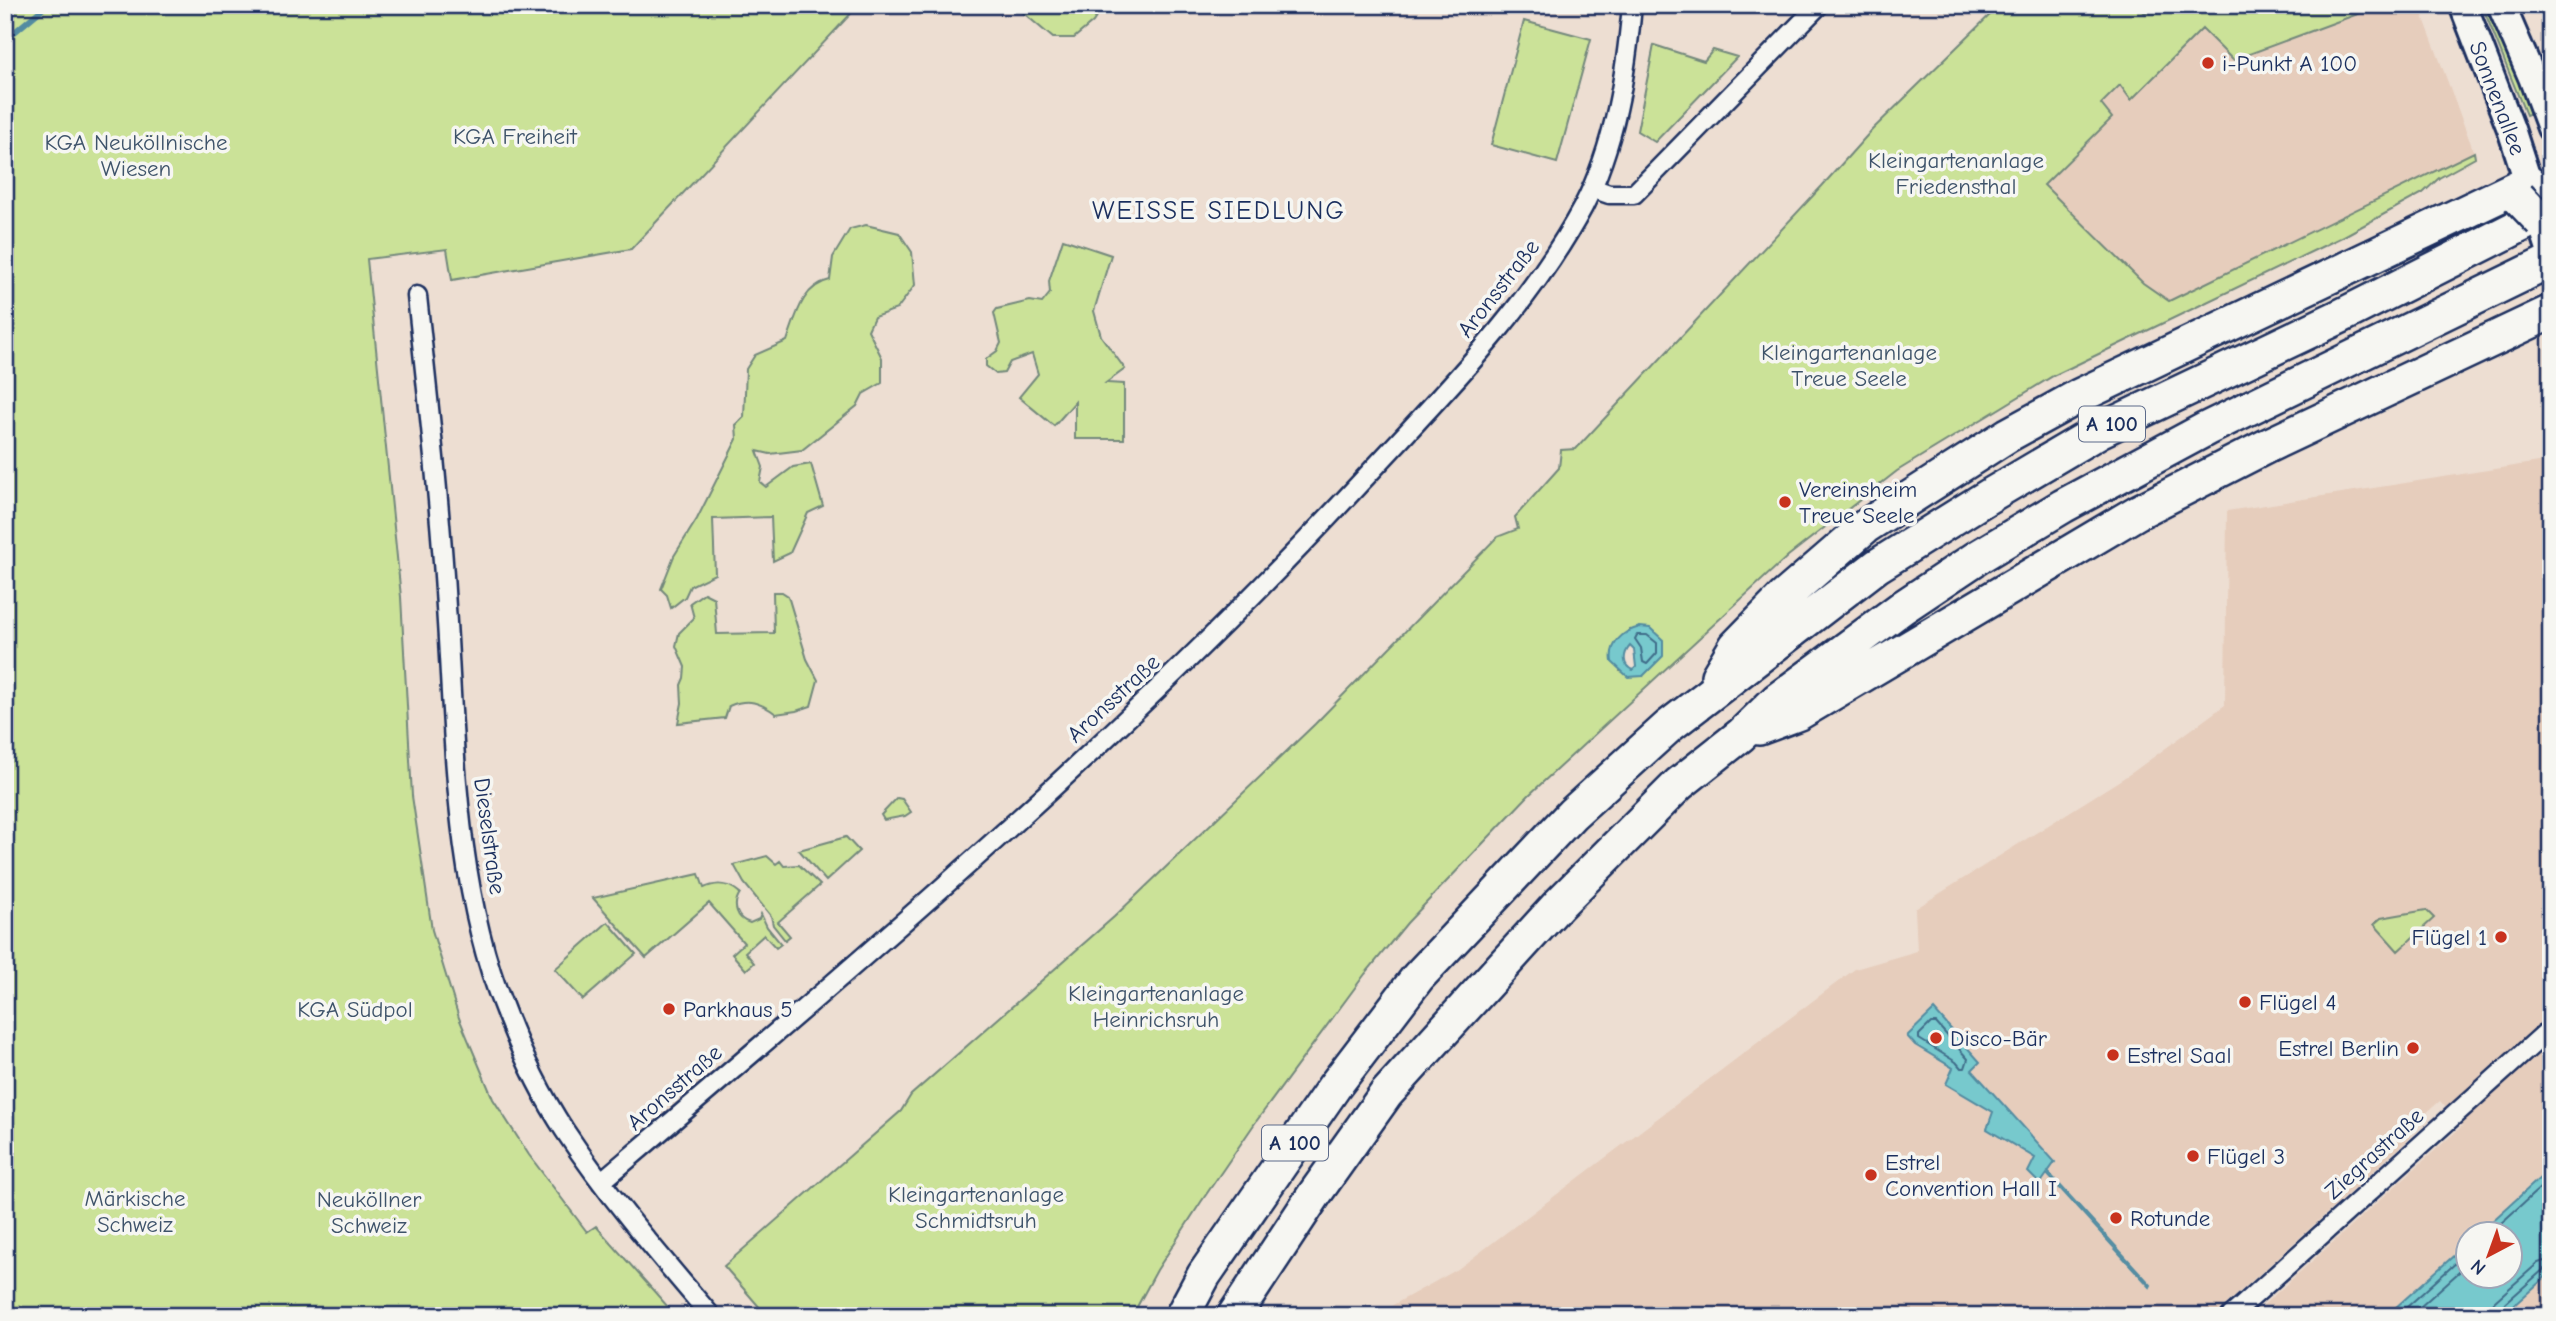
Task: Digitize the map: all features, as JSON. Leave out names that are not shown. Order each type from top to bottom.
[{"type":"highway","points":[[1707,696],[1736,646],[1784,597],[1866,526],[2008,435],[2079,396],[2535,202]]},
{"type":"highway","name":"A 100","points":[[1182,1316],[1204,1275],[1311,1120],[1418,977],[1572,814],[1669,726],[1877,566],[2101,429],[2341,316],[2535,202]]},
{"type":"highway","name":"A 100","points":[[1234,1316],[1314,1195],[1387,1094],[1559,904],[1679,784],[1741,735],[1777,700],[1903,607],[1978,557],[2063,506],[2206,429],[2551,261]]},
{"type":"highway","points":[[1741,735],[1799,713],[2039,569],[2187,486],[2551,312]]},
{"type":"main road","name":"Sonnenallee","points":[[2463,5],[2511,129],[2551,252]]},
{"type":"main road","name":"Sonnenallee","points":[[2501,5],[2551,128]]},
{"type":"street","name":"Aronsstraße","points":[[601,1182],[1084,761],[1213,637],[1306,542],[1479,354],[1553,259],[1592,188],[1611,135],[1622,90],[1632,5]]},
{"type":"street","points":[[1592,188],[1609,194],[1634,194],[1819,5]]},
{"type":"street","name":"Dieselstraße","points":[[416,296],[444,567],[458,786],[481,939],[504,1010],[538,1083],[564,1130],[601,1182],[711,1316]]},
{"type":"street","name":"Ziegrastraße","points":[[2231,1316],[2551,1028]]},
{"type":"shaded area","points":[[2382,5],[2419,5],[2474,152],[2169,301],[2143,283],[2044,184],[2112,118],[2101,104],[2120,84],[2131,99],[2202,29],[2233,59]]},
{"type":"shaded area","points":[[2551,460],[2551,1168],[2493,1220],[2454,1220],[2454,1255],[2386,1316],[2251,1316],[2462,1126],[2440,1101],[2411,1126],[2410,1138],[2213,1316],[1373,1316],[1458,1269],[1855,969],[1917,951],[1915,909],[2133,772],[2225,705],[2227,511]]},
{"type":"shaded area","points":[[2551,1272],[2551,1316],[2502,1316]]},
{"type":"green space","points":[[5,5],[859,5],[631,249],[452,280],[447,249],[367,259],[401,597],[412,796],[432,930],[459,1018],[493,1099],[529,1155],[587,1232],[596,1226],[676,1316],[5,1316]]},
{"type":"green space","points":[[1014,5],[1104,5],[1093,22],[1074,38],[1053,38]]},
{"type":"green space","points":[[2000,5],[2137,5],[2145,13],[2161,5],[2382,5],[2233,60],[2202,29],[2131,100],[2120,85],[2101,104],[2112,118],[2044,185],[2143,283],[2169,301],[2474,152],[2475,158],[2439,178],[2423,193],[2344,236],[2053,376],[1897,471],[1788,556],[1529,795],[1407,923],[1365,974],[1255,1123],[1157,1270],[1132,1316],[767,1316],[724,1266],[901,1111],[911,1095],[1114,917],[1315,724],[1497,537],[1518,529],[1515,517],[1559,468],[1561,450],[1576,449],[1872,130]],"holes":[[[1630,629],[1643,676],[1620,671]]]},
{"type":"green space","points":[[2482,5],[2491,5],[2535,112],[2526,115]]},
{"type":"green space","points":[[1524,21],[1591,39],[1557,163],[1491,145]]},
{"type":"green space","points":[[1654,45],[1704,61],[1713,50],[1737,57],[1655,142],[1637,131]]},
{"type":"green space","points":[[866,225],[899,233],[912,252],[915,285],[897,309],[874,317],[868,330],[882,358],[882,383],[863,394],[857,406],[802,450],[770,454],[757,451],[763,467],[760,482],[766,487],[793,467],[811,464],[823,506],[808,513],[790,553],[773,561],[771,517],[713,519],[715,574],[690,586],[685,597],[671,608],[667,595],[661,589],[674,556],[697,519],[737,439],[736,425],[744,417],[746,369],[755,355],[787,341],[806,295],[820,283],[830,280],[833,257],[850,229]]},
{"type":"green space","points":[[1063,239],[1111,255],[1094,311],[1101,336],[1125,369],[1106,383],[1124,384],[1124,439],[1075,439],[1075,402],[1054,426],[1019,397],[1038,374],[1032,354],[1010,362],[1004,373],[996,374],[986,366],[986,359],[997,351],[1001,343],[994,313],[997,309],[1030,301],[1042,303],[1050,293],[1049,281]]},
{"type":"green space","points":[[773,592],[782,592],[788,596],[807,659],[818,680],[811,706],[776,714],[759,704],[742,702],[729,706],[725,718],[678,723],[685,667],[676,646],[679,633],[694,618],[690,603],[704,593],[714,598],[717,634],[774,633]]},
{"type":"green space","points":[[897,798],[902,799],[911,812],[905,816],[884,820],[881,815]]},
{"type":"green space","points":[[846,837],[859,851],[826,881],[799,850]]},
{"type":"green space","points":[[767,856],[776,864],[780,861],[784,866],[799,865],[820,885],[778,922],[790,936],[785,940],[734,865]]},
{"type":"green space","points":[[699,874],[704,888],[723,885],[740,893],[736,907],[741,918],[750,923],[759,919],[761,914],[767,927],[781,944],[776,948],[764,935],[745,952],[754,963],[746,970],[732,954],[744,943],[709,903],[646,958],[593,898]]},
{"type":"green space","points":[[2426,910],[2434,918],[2398,951],[2374,924],[2381,918]]},
{"type":"green space","points":[[608,922],[636,954],[583,1000],[555,969]]},
{"type":"water","points":[[1650,628],[1663,640],[1663,656],[1643,676],[1628,677],[1612,662],[1612,655],[1618,639],[1634,629]],"holes":[[[1630,646],[1634,650],[1636,667],[1633,670],[1627,666],[1625,660]]]},
{"type":"water","points":[[1934,1010],[1980,1062],[1972,1070],[2055,1162],[2048,1172],[2150,1287],[2047,1174],[2040,1184],[2028,1172],[2035,1158],[1987,1129],[1993,1112],[1946,1084],[1953,1068],[1915,1045],[1907,1036]]},
{"type":"water","points":[[2551,1168],[2551,1272],[2502,1316],[2386,1316],[2454,1255],[2454,1290],[2524,1290],[2524,1220],[2493,1220]]},
{"type":"waterway","points":[[5,40],[47,5]]},
{"type":"place","name":"i-Punkt A 100","points":[[2208,63]]},
{"type":"place","name":"Vereinsheim Treue Seele","points":[[1785,502]]},
{"type":"place","name":"Flügel 1","points":[[2501,937]]},
{"type":"place","name":"Flügel 4","points":[[2245,1002]]},
{"type":"place","name":"Parkhaus 5","points":[[669,1009]]},
{"type":"place","name":"Disco-Bär","points":[[1936,1038]]},
{"type":"place","name":"Estrel Berlin","points":[[2413,1048]]},
{"type":"place","name":"Estrel Saal","points":[[2113,1055]]},
{"type":"place","name":"Flügel 3","points":[[2193,1156]]},
{"type":"place","name":"Estrel Convention Hall I","points":[[1871,1175]]},
{"type":"place","name":"Rotunde","points":[[2116,1218]]},
{"type":"district","name":"WEISSE SIEDLUNG","points":[[1219,210]]},
{"type":"park label","name":"KGA Freiheit","points":[[515,136]]},
{"type":"park label","name":"KGA Neuköllnische Wiesen","points":[[136,155]]},
{"type":"park label","name":"Kleingartenanlage Friedensthal","points":[[1956,173]]},
{"type":"park label","name":"Kleingartenanlage Treue Seele","points":[[1849,365]]},
{"type":"park label","name":"Kleingartenanlage Heinrichsruh","points":[[1156,1006]]},
{"type":"park label","name":"KGA Südpol","points":[[355,1009]]},
{"type":"park label","name":"Kleingartenanlage Schmidtsruh","points":[[976,1207]]},
{"type":"park label","name":"Märkische Schweiz","points":[[135,1211]]},
{"type":"park label","name":"Neuköllner Schweiz","points":[[369,1212]]}]
